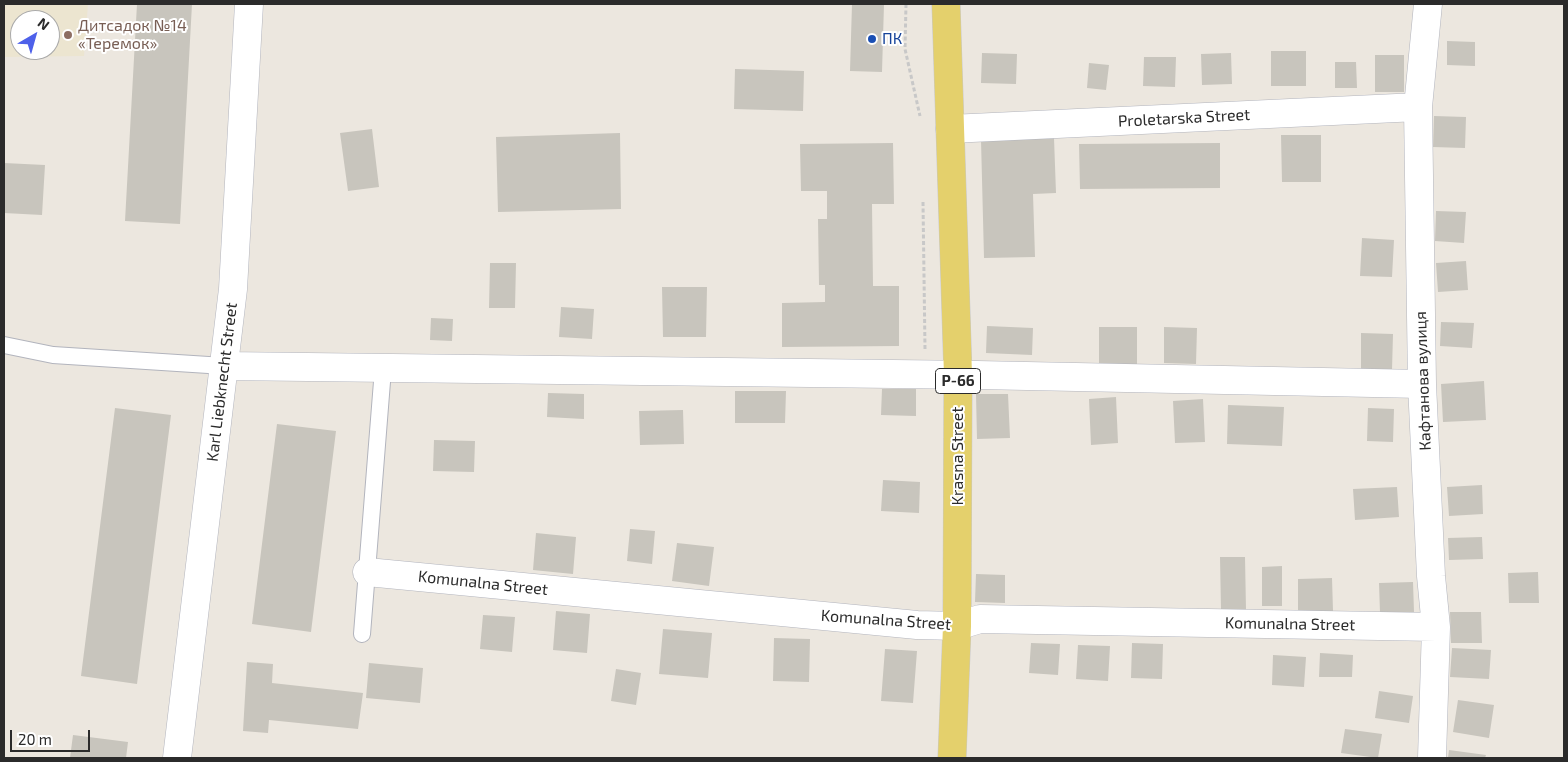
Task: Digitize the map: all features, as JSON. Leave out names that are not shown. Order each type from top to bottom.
[{"type":"main road","name":"Krasna Street","points":[[946,4],[958,375],[956,626],[952,758]]},
{"type":"street","name":"Karl Liebknecht Street","points":[[177,758],[233,289],[249,4]]},
{"type":"street","name":"Кафтанова вулиця","points":[[1428,4],[1418,107],[1422,384],[1431,576],[1436,627],[1432,758]]},
{"type":"street","name":"Proletarska Street","points":[[950,128],[1418,107]]},
{"type":"street","points":[[224,366],[925,374],[1422,384]]},
{"type":"street","name":"Komunalna Street","points":[[367,572],[918,625],[956,626],[980,619],[1436,627]]},
{"type":"lane","points":[[4,345],[53,355],[224,366]]},
{"type":"lane","points":[[362,634],[383,369]]},
{"type":"path","points":[[906,4],[905,50],[921,120]]},
{"type":"path","points":[[922,198],[925,374]]},
{"type":"shaded area","points":[[4,4],[88,4],[84,56],[60,56],[60,10],[10,10],[10,57],[4,57]]},
{"type":"building","points":[[137,4],[192,4],[180,224],[125,221]]},
{"type":"building","points":[[852,4],[884,4],[882,72],[850,71]]},
{"type":"building","points":[[1447,41],[1475,42],[1475,66],[1447,65]]},
{"type":"building","points":[[1271,51],[1306,51],[1306,86],[1271,86]]},
{"type":"building","points":[[982,53],[1017,54],[1016,84],[981,83]]},
{"type":"building","points":[[1231,53],[1232,84],[1202,85],[1201,54]]},
{"type":"building","points":[[1375,55],[1404,55],[1404,92],[1375,92]]},
{"type":"building","points":[[1144,57],[1176,57],[1175,87],[1143,86]]},
{"type":"building","points":[[1335,62],[1356,62],[1357,88],[1335,88]]},
{"type":"building","points":[[1089,63],[1109,65],[1106,90],[1087,88]]},
{"type":"building","points":[[735,69],[804,71],[803,111],[734,109]]},
{"type":"building","points":[[1434,116],[1466,117],[1465,148],[1433,147]]},
{"type":"building","points":[[372,129],[379,187],[348,191],[340,133]]},
{"type":"building","points":[[620,133],[621,209],[498,212],[496,137]]},
{"type":"building","points":[[1281,135],[1321,135],[1321,182],[1282,182]]},
{"type":"building","points":[[1054,138],[1056,193],[1033,194],[1035,257],[984,258],[981,140]]},
{"type":"building","points":[[893,143],[894,204],[872,204],[873,286],[899,286],[899,346],[782,347],[782,303],[825,302],[825,285],[819,285],[818,219],[827,219],[827,191],[801,191],[800,144]]},
{"type":"building","points":[[1220,143],[1220,188],[1080,189],[1079,144]]},
{"type":"building","points":[[4,163],[45,165],[42,215],[4,213]]},
{"type":"building","points":[[1436,211],[1466,212],[1464,243],[1435,241]]},
{"type":"building","points":[[1362,238],[1394,240],[1392,277],[1360,276]]},
{"type":"building","points":[[1466,261],[1468,290],[1438,292],[1436,263]]},
{"type":"building","points":[[490,263],[516,263],[515,308],[489,308]]},
{"type":"building","points":[[662,287],[707,287],[706,337],[663,337]]},
{"type":"building","points":[[561,307],[594,309],[592,339],[559,337]]},
{"type":"building","points":[[431,318],[453,319],[452,341],[430,340]]},
{"type":"building","points":[[1441,322],[1474,323],[1472,348],[1440,346]]},
{"type":"building","points":[[987,326],[1033,328],[1032,355],[986,353]]},
{"type":"building","points":[[1099,327],[1137,327],[1137,364],[1099,364]]},
{"type":"building","points":[[1164,327],[1197,328],[1196,364],[1164,363]]},
{"type":"building","points":[[1361,333],[1393,334],[1392,370],[1361,370]]},
{"type":"building","points":[[1484,381],[1486,420],[1443,422],[1441,384]]},
{"type":"building","points":[[882,389],[916,389],[916,416],[881,415]]},
{"type":"building","points":[[735,391],[786,391],[785,423],[735,423]]},
{"type":"building","points":[[548,393],[584,394],[584,419],[547,417]]},
{"type":"building","points":[[976,394],[1008,394],[1010,438],[977,439]]},
{"type":"building","points":[[1116,397],[1118,443],[1091,445],[1089,399]]},
{"type":"building","points":[[1203,399],[1205,442],[1175,443],[1173,401]]},
{"type":"building","points":[[1228,405],[1284,407],[1282,446],[1227,444]]},
{"type":"building","points":[[115,408],[171,415],[137,684],[81,676]]},
{"type":"building","points":[[1368,408],[1394,409],[1393,442],[1367,441]]},
{"type":"building","points":[[683,410],[684,444],[640,445],[639,411]]},
{"type":"building","points":[[277,424],[336,431],[311,632],[252,624]]},
{"type":"building","points":[[434,440],[475,441],[474,472],[433,471]]},
{"type":"building","points":[[883,480],[920,482],[919,513],[881,511]]},
{"type":"building","points":[[1482,485],[1483,514],[1449,516],[1447,487]]},
{"type":"building","points":[[1397,487],[1399,517],[1355,520],[1353,489]]},
{"type":"building","points":[[630,529],[655,531],[652,564],[627,561]]},
{"type":"building","points":[[536,533],[576,537],[573,574],[533,570]]},
{"type":"building","points":[[1482,537],[1483,559],[1449,560],[1448,538]]},
{"type":"building","points":[[677,543],[714,547],[709,586],[672,581]]},
{"type":"building","points":[[1220,557],[1245,557],[1246,610],[1221,610]]},
{"type":"building","points":[[1282,566],[1282,606],[1262,606],[1262,567]]},
{"type":"building","points":[[1538,572],[1539,603],[1509,603],[1508,573]]},
{"type":"building","points":[[976,574],[1005,575],[1005,603],[975,602]]},
{"type":"building","points":[[1332,578],[1333,611],[1298,612],[1298,579]]},
{"type":"building","points":[[1413,582],[1414,612],[1380,613],[1379,583]]},
{"type":"building","points":[[556,611],[590,614],[587,653],[553,650]]},
{"type":"building","points":[[1450,612],[1481,612],[1482,643],[1451,643]]},
{"type":"building","points":[[483,615],[515,617],[512,652],[480,649]]},
{"type":"building","points":[[663,629],[712,633],[708,678],[659,674]]},
{"type":"building","points":[[774,638],[810,639],[809,682],[773,681]]},
{"type":"building","points":[[1031,643],[1060,644],[1058,675],[1029,673]]},
{"type":"building","points":[[1132,643],[1163,644],[1162,679],[1131,678]]},
{"type":"building","points":[[1078,645],[1110,646],[1108,681],[1076,679]]},
{"type":"building","points":[[1452,648],[1491,650],[1489,679],[1450,677]]},
{"type":"building","points":[[885,649],[917,651],[913,703],[881,701]]},
{"type":"building","points":[[1320,653],[1353,655],[1352,677],[1319,677]]},
{"type":"building","points":[[1273,655],[1306,657],[1304,687],[1272,685]]},
{"type":"building","points":[[247,662],[273,664],[272,683],[363,693],[358,729],[269,720],[268,733],[243,731]]},
{"type":"building","points":[[369,663],[423,668],[420,703],[366,698]]},
{"type":"building","points":[[616,669],[641,673],[636,705],[611,701]]},
{"type":"building","points":[[1379,691],[1413,696],[1409,723],[1375,718]]},
{"type":"building","points":[[1458,700],[1494,705],[1489,738],[1453,732]]},
{"type":"building","points":[[1345,729],[1382,734],[1378,758],[1341,753]]},
{"type":"building","points":[[73,735],[128,742],[126,758],[70,758]]},
{"type":"building","points":[[1449,750],[1486,755],[1485,758],[1448,758]]},
{"type":"place","name":"Дитсадок №14 «Теремок»","points":[[68,35]]},
{"type":"place","name":"ПК","points":[[872,39]]}]
